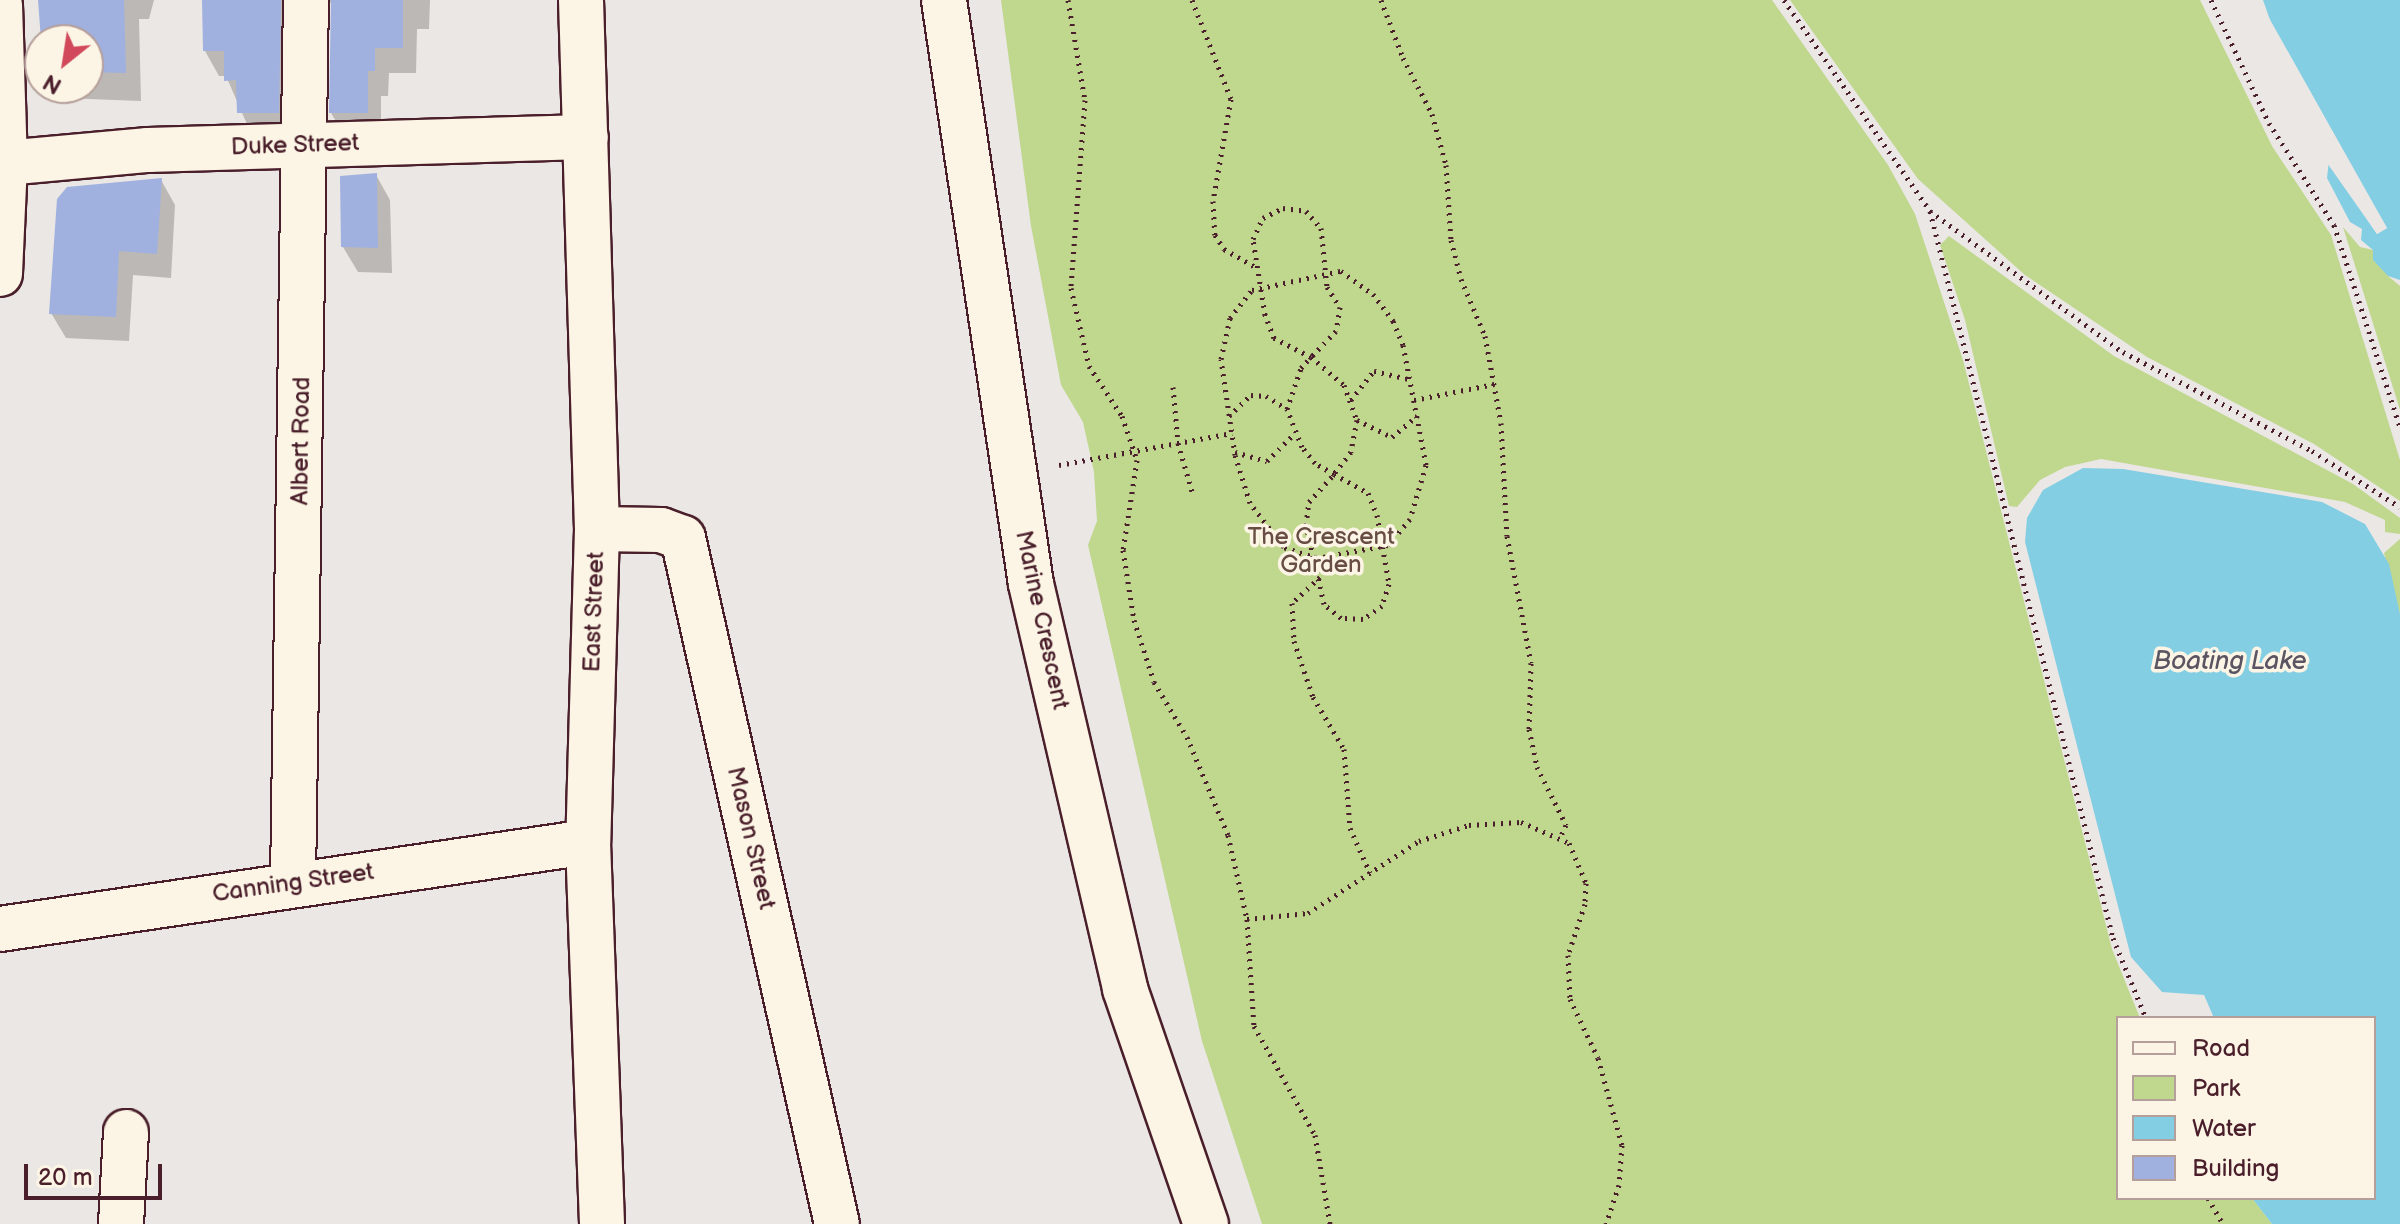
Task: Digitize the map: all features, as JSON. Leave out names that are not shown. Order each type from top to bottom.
[{"type":"street","name":"Albert Road","points":[[293,882],[307,144],[306,0]]},
{"type":"street","name":"East Street","points":[[581,0],[597,529],[588,842],[602,1224]]},
{"type":"street","name":"Marine Crescent","points":[[944,0],[1031,584],[1125,989],[1206,1224]]},
{"type":"street","points":[[0,5],[3,147],[0,274]]},
{"type":"street","name":"Duke Street","points":[[3,147],[586,137]]},
{"type":"street","name":"Mason Street","points":[[597,529],[661,530],[683,538],[837,1224]]},
{"type":"street","name":"Canning Street","points":[[0,929],[293,882],[588,842]]},
{"type":"street","points":[[121,1224],[126,1132]]},
{"type":"path","points":[[1068,0],[1085,100],[1070,264],[1074,309],[1089,366],[1122,416],[1135,451],[1137,484],[1123,550],[1134,620],[1154,682],[1217,805],[1247,919],[1247,977],[1254,1026],[1315,1135],[1330,1224]]},
{"type":"path","points":[[1192,0],[1231,99],[1213,201],[1215,235],[1224,249],[1258,269]]},
{"type":"path","points":[[1381,0],[1397,45],[1432,114],[1446,165],[1451,240],[1461,279],[1485,336],[1494,384],[1507,536],[1531,663],[1529,729],[1537,767],[1566,825],[1560,838]]},
{"type":"path","points":[[1784,0],[1930,211],[2123,352],[2312,451],[2400,507]]},
{"type":"path","points":[[2211,0],[2263,111],[2334,225],[2400,427]]},
{"type":"path","points":[[1258,269],[1256,228],[1272,211],[1295,208],[1321,228],[1324,273],[1340,320],[1329,341],[1311,357],[1301,368],[1287,409],[1295,433],[1315,463],[1334,474],[1349,480],[1374,502],[1389,584],[1373,615],[1352,621],[1332,613],[1322,599],[1321,577],[1306,513],[1334,474],[1351,452],[1357,420],[1351,400],[1329,367],[1311,357],[1274,338],[1265,315],[1264,284],[1258,269]]},
{"type":"path","points":[[1930,211],[2113,938],[2145,1016]]},
{"type":"path","points":[[1324,273],[1350,276],[1383,306],[1403,345],[1426,465],[1410,519],[1380,548],[1317,558],[1284,547],[1258,519],[1234,451],[1221,374],[1224,340],[1241,302],[1264,284],[1324,273]]},
{"type":"path","points":[[1351,400],[1374,371],[1410,379]]},
{"type":"path","points":[[1414,400],[1494,384]]},
{"type":"path","points":[[1173,387],[1178,443],[1193,495]]},
{"type":"path","points":[[1229,417],[1251,395],[1266,396],[1287,409]]},
{"type":"path","points":[[1357,420],[1392,437],[1417,416]]},
{"type":"path","points":[[1014,473],[1232,433]]},
{"type":"path","points":[[1234,451],[1267,461],[1295,433]]},
{"type":"path","points":[[1321,577],[1292,603],[1294,641],[1302,673],[1344,749],[1350,828],[1370,873]]},
{"type":"path","points":[[1247,919],[1308,913],[1419,841],[1469,825],[1521,822],[1560,838],[1580,859],[1586,883],[1585,904],[1568,955],[1570,999],[1595,1049],[1622,1145],[1619,1185],[1607,1222],[1615,1224]]},
{"type":"path","points":[[2209,1200],[2223,1224]]},
{"type":"green space","name":"The Crescent Garden","points":[[1001,0],[1772,0],[1888,165],[1915,214],[1963,360],[2112,949],[2139,1016],[2116,1016],[2116,1200],[2254,1200],[2272,1224],[1262,1224],[1202,1041],[1088,545],[1097,521],[1094,472],[1083,422],[1061,385],[1031,226]]},
{"type":"green space","points":[[1790,0],[2200,0],[2272,146],[2331,235],[2400,460],[2400,501],[2314,444],[2147,357],[2025,275],[1918,179]]},
{"type":"green space","points":[[2343,227],[2360,247],[2373,250],[2388,276],[2400,286],[2400,410]]},
{"type":"green space","points":[[1949,236],[2114,356],[2353,484],[2400,518],[2400,534],[2385,532],[2385,520],[2345,502],[2101,459],[2065,467],[2040,480],[2017,507],[2009,506],[1965,320],[1940,245]]},
{"type":"green space","points":[[2400,539],[2400,614],[2384,553]]},
{"type":"water","points":[[2263,0],[2400,0],[2400,280],[2388,276],[2373,260],[2373,250],[2361,240],[2362,229],[2350,222],[2327,178],[2329,160],[2377,234],[2387,228],[2276,37]]},
{"type":"water","name":"Boating Lake","points":[[2083,468],[2123,469],[2322,502],[2365,524],[2389,564],[2400,614],[2400,1224],[2272,1224],[2254,1200],[2376,1200],[2376,1016],[2213,1016],[2204,995],[2162,992],[2131,957],[2025,542],[2027,518],[2043,490]]},
{"type":"pier","points":[[2259,0],[2387,228],[2377,234],[2325,160],[2332,158],[2382,227],[2272,39]]},
{"type":"building","points":[[38,0],[124,0],[126,73],[104,72],[104,24],[40,24]]},
{"type":"building","points":[[202,0],[281,0],[279,113],[237,113],[236,80],[224,81],[224,51],[203,51]]},
{"type":"building","points":[[331,0],[403,0],[403,48],[375,48],[375,71],[368,71],[368,113],[329,113]]},
{"type":"building","points":[[377,173],[378,248],[341,247],[340,176]]},
{"type":"building","points":[[162,178],[157,254],[119,251],[116,317],[49,314],[57,199],[67,187]]}]
